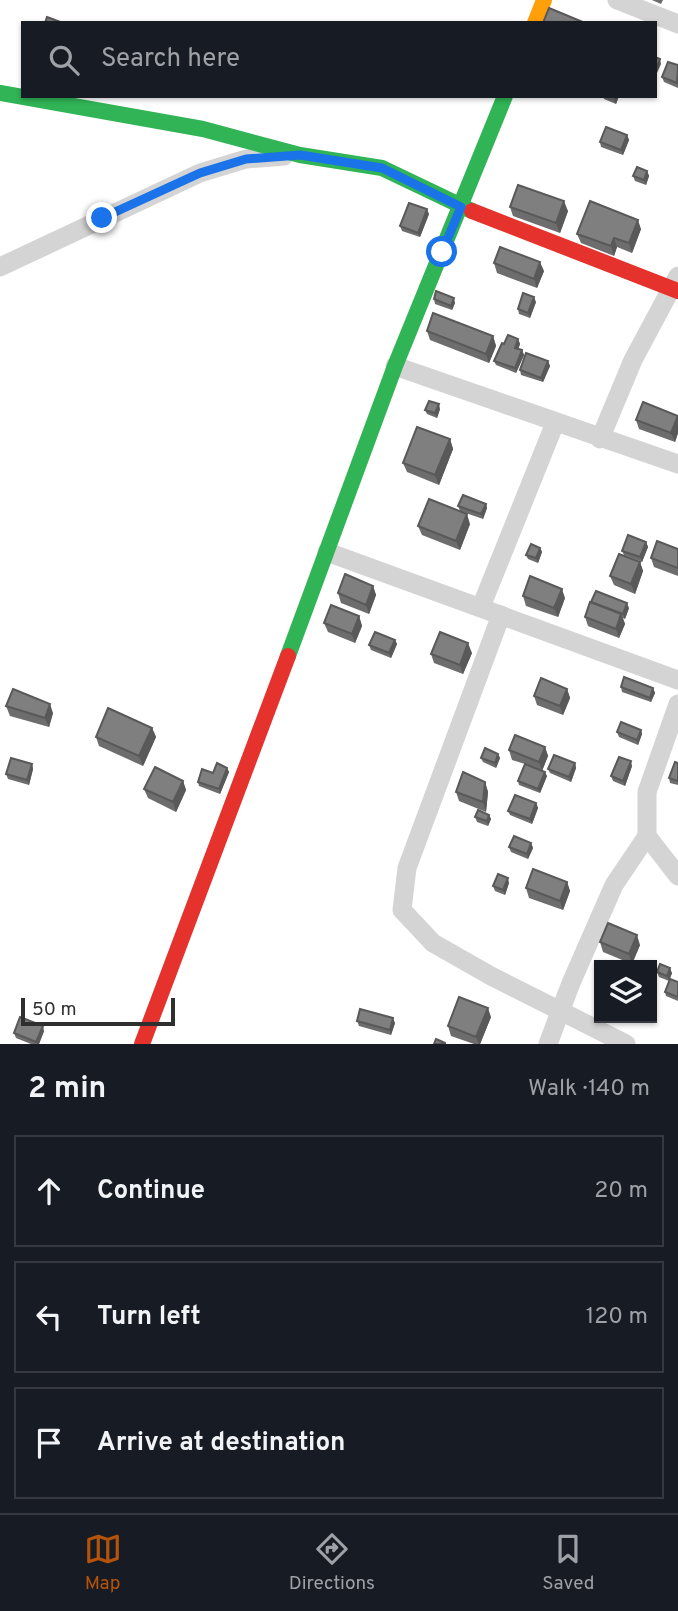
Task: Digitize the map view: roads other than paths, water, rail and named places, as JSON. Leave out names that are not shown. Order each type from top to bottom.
[{"type":"street","points":[[536,21],[544,0]]},
{"type":"street","points":[[617,0],[678,24]]},
{"type":"street","points":[[0,93],[21,97]]},
{"type":"street","points":[[28,98],[203,129],[300,155],[382,168],[461,207],[676,285],[633,360],[600,439]]},
{"type":"street","points":[[142,1044],[394,366],[504,98]]},
{"type":"street","points":[[0,267],[200,173],[246,159],[300,155]]},
{"type":"street","points":[[394,366],[678,464]]},
{"type":"street","points":[[481,607],[555,423]]},
{"type":"street","points":[[327,552],[678,680]]},
{"type":"street","points":[[501,615],[407,868],[401,911],[433,943],[560,1013],[626,1044]]},
{"type":"street","points":[[678,704],[647,792],[648,836],[678,876]]},
{"type":"street","points":[[548,1044],[614,885],[648,836]]}]
